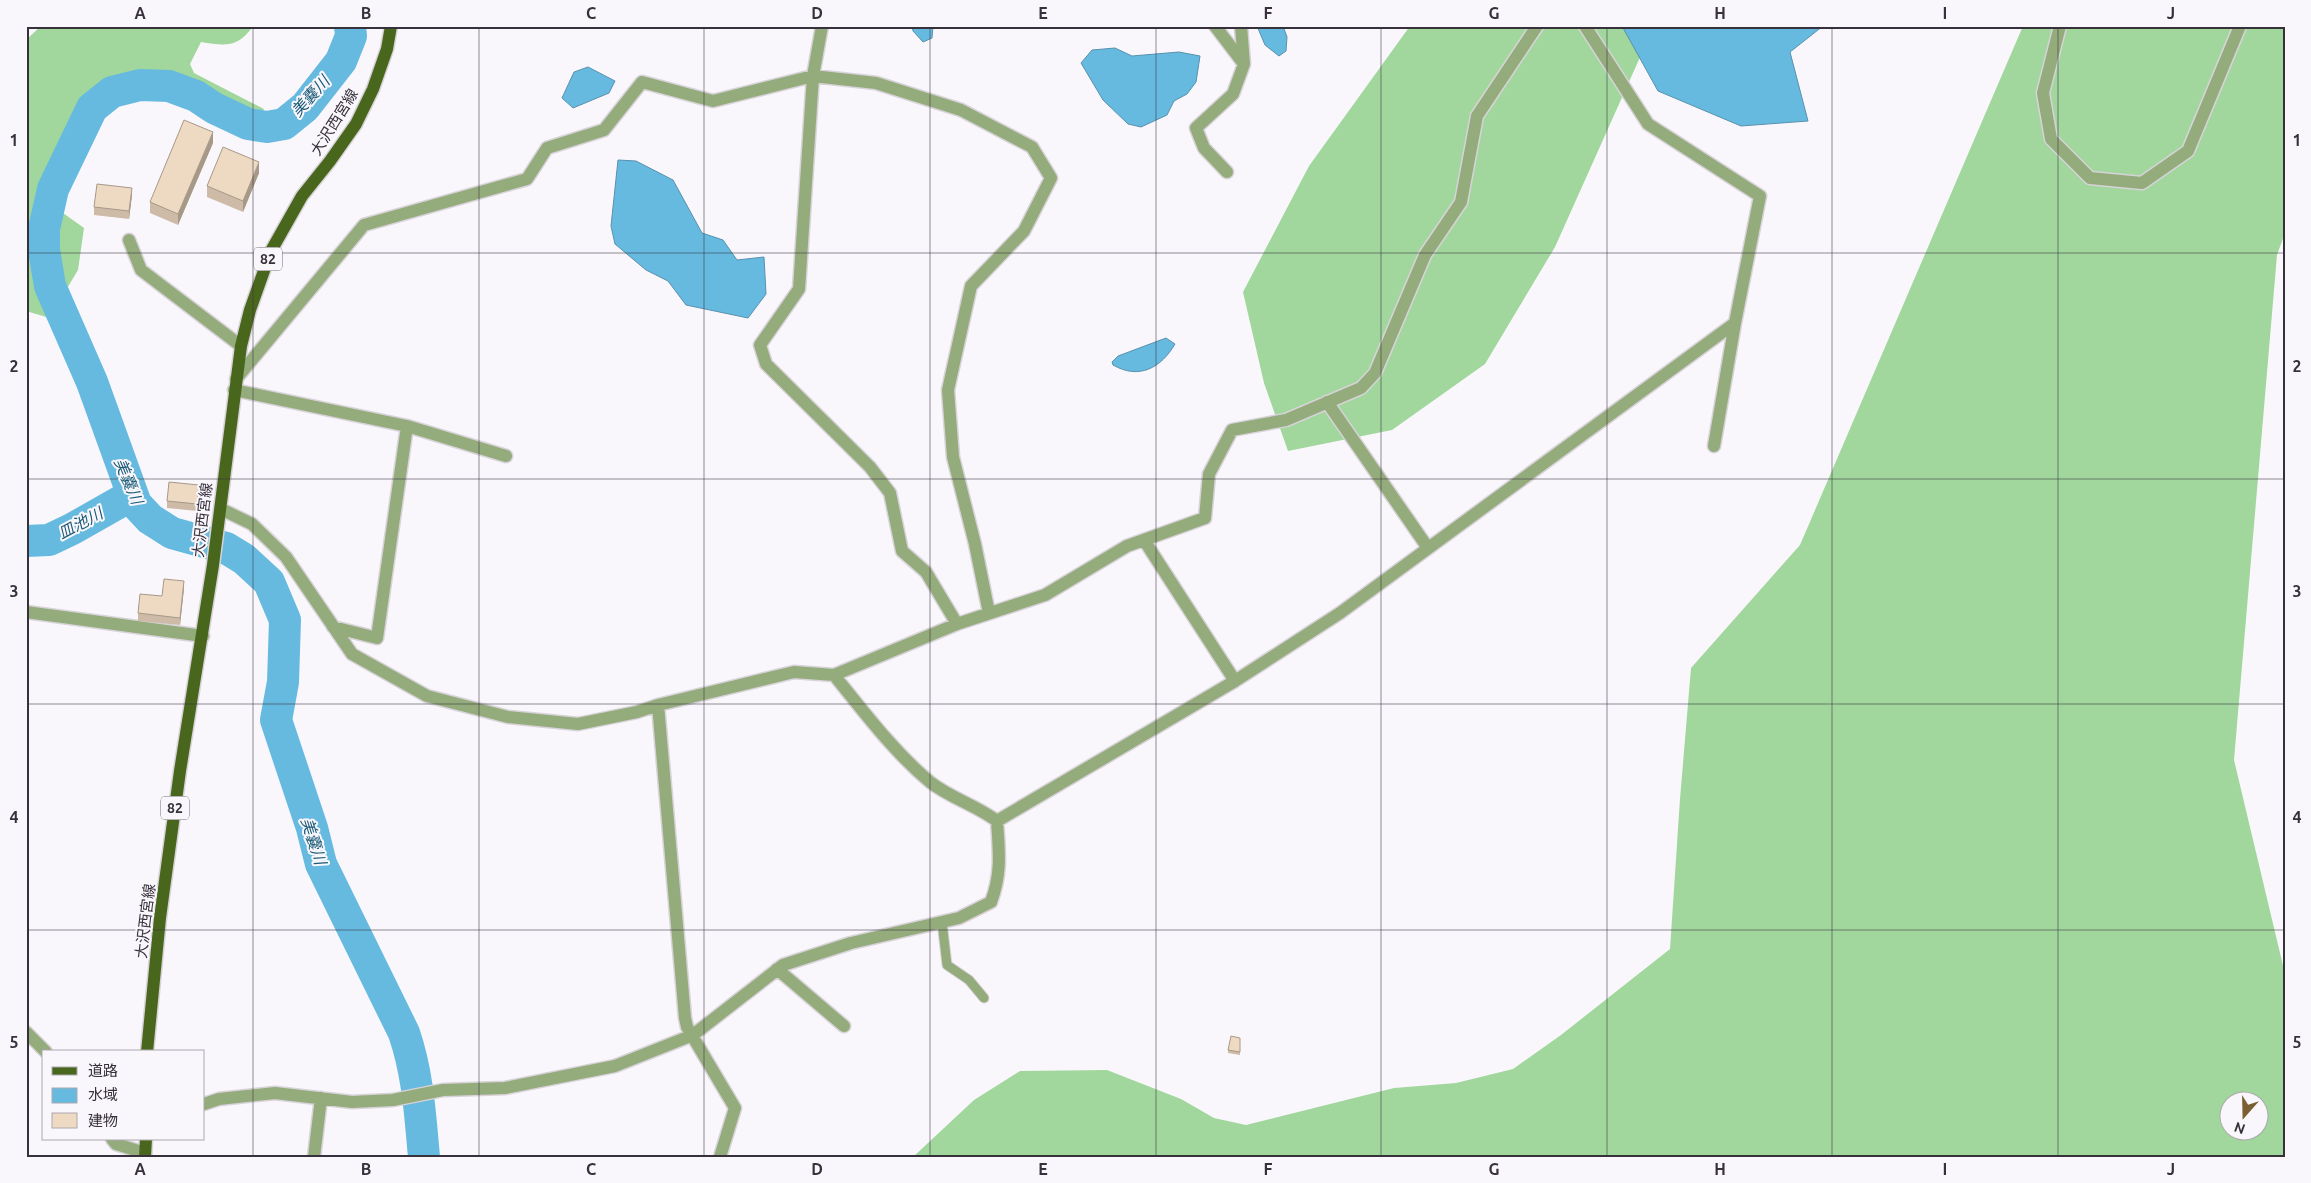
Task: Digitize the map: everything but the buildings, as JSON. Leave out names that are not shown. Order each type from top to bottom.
[{"type":"main road","name":"大沢西宮線","points":[[147,1050],[162,908],[180,771],[203,636],[241,346],[250,310],[271,251],[302,196],[356,124],[374,89],[387,49],[391,26]]},
{"type":"main road","points":[[145,1155],[146,1140]]},
{"type":"street","points":[[822,26],[813,76],[799,289],[760,345],[766,364],[870,467],[890,493],[902,551],[926,572],[958,624]]},
{"type":"street","points":[[1215,26],[1244,64]]},
{"type":"street","points":[[1227,172],[1204,148],[1196,128],[1233,94],[1244,64],[1241,26]]},
{"type":"street","points":[[220,514],[252,524],[286,557],[352,654],[427,696],[508,717],[578,724],[637,712],[658,705],[794,672],[834,675],[958,624],[1044,595],[1127,546],[1205,518],[1209,474],[1232,430],[1286,420],[1360,388],[1375,374],[1425,255],[1461,202],[1477,116],[1537,26]]},
{"type":"street","points":[[1585,26],[1648,124],[1760,196],[1735,323],[1714,446]]},
{"type":"street","points":[[2060,26],[2043,92],[2051,139],[2090,178],[2142,183],[2188,151],[2240,26]]},
{"type":"street","points":[[506,456],[407,426],[235,384],[364,225],[527,179],[547,148],[604,130],[642,82],[713,101],[813,76],[876,82],[961,110],[1032,147],[1051,178],[1024,231],[971,286],[948,390],[953,457],[975,544],[989,614]]},
{"type":"street","points":[[129,240],[141,270],[241,346]]},
{"type":"street","points":[[996,821],[1235,681],[1340,613],[1735,323]]},
{"type":"street","points":[[1327,402],[1428,548]]},
{"type":"street","points":[[333,627],[377,638],[407,426]]},
{"type":"street","points":[[1144,540],[1235,681]]},
{"type":"street","points":[[26,612],[203,636]]},
{"type":"street","points":[[205,1104],[219,1099],[275,1093],[352,1102],[393,1100],[442,1090],[505,1088],[564,1078],[615,1066],[693,1035],[783,964],[851,944],[959,918],[991,902],[998,882],[1000,861],[996,821],[987,813],[931,783],[894,748],[834,675]]},
{"type":"street","points":[[658,705],[685,1018],[687,1028],[693,1035],[735,1108],[720,1157]]},
{"type":"street","points":[[777,969],[844,1026]]},
{"type":"street","points":[[26,1032],[44,1050]]},
{"type":"street","points":[[314,1157],[321,1098]]},
{"type":"street","points":[[113,1140],[116,1144],[145,1155]]},
{"type":"lane","points":[[942,922],[947,966],[969,980],[984,998]]},
{"type":"green space","points":[[41,26],[253,26],[242,38],[230,44],[201,42],[190,64],[194,73],[264,109],[258,120],[230,110],[205,93],[159,77],[136,77],[106,87],[88,105],[68,173],[63,213],[84,228],[78,270],[66,290],[73,309],[53,319],[26,311],[26,40]]},
{"type":"green space","points":[[1410,26],[1654,26],[1555,247],[1485,364],[1392,430],[1288,451],[1264,383],[1243,292],[1309,166]]},
{"type":"green space","points":[[2023,26],[2285,26],[2285,233],[2277,255],[2234,760],[2285,974],[2285,1157],[913,1157],[974,1100],[1020,1071],[1107,1070],[1181,1099],[1214,1118],[1246,1125],[1394,1088],[1456,1083],[1513,1069],[1561,1035],[1670,949],[1691,668],[1800,545]]},
{"type":"water","points":[[912,26],[933,26],[932,38],[923,42],[913,31]]},
{"type":"water","points":[[1257,26],[1283,26],[1287,37],[1286,51],[1279,56],[1265,45]]},
{"type":"water","points":[[1622,26],[1823,26],[1790,52],[1808,121],[1741,126],[1658,91]]},
{"type":"water","points":[[1115,48],[1132,56],[1179,52],[1200,56],[1196,82],[1187,94],[1174,101],[1167,115],[1141,127],[1128,124],[1103,100],[1081,63],[1092,50]]},
{"type":"water","points":[[588,67],[615,81],[609,93],[573,108],[562,98],[574,72]]},
{"type":"water","points":[[618,160],[636,161],[673,180],[702,233],[723,240],[737,260],[764,257],[766,294],[748,318],[686,305],[668,281],[646,270],[615,244],[611,226]]},
{"type":"water","points":[[1166,338],[1175,344],[1163,360],[1156,365],[1140,371],[1132,371],[1113,365],[1112,362],[1118,356]]},
{"type":"waterway","name":"美嚢川","points":[[350,26],[351,36],[341,61],[305,107],[284,124],[267,127],[248,124],[214,108],[196,96],[169,86],[140,85],[112,92],[92,108],[53,189],[44,229],[44,250],[50,286],[92,382],[136,504],[150,519],[172,533],[226,548],[244,559],[269,582],[285,620],[283,682],[276,720],[312,828],[321,864],[404,1033],[415,1079],[424,1157]]},
{"type":"waterway","name":"皿池川","points":[[26,541],[49,540],[132,495]]}]
